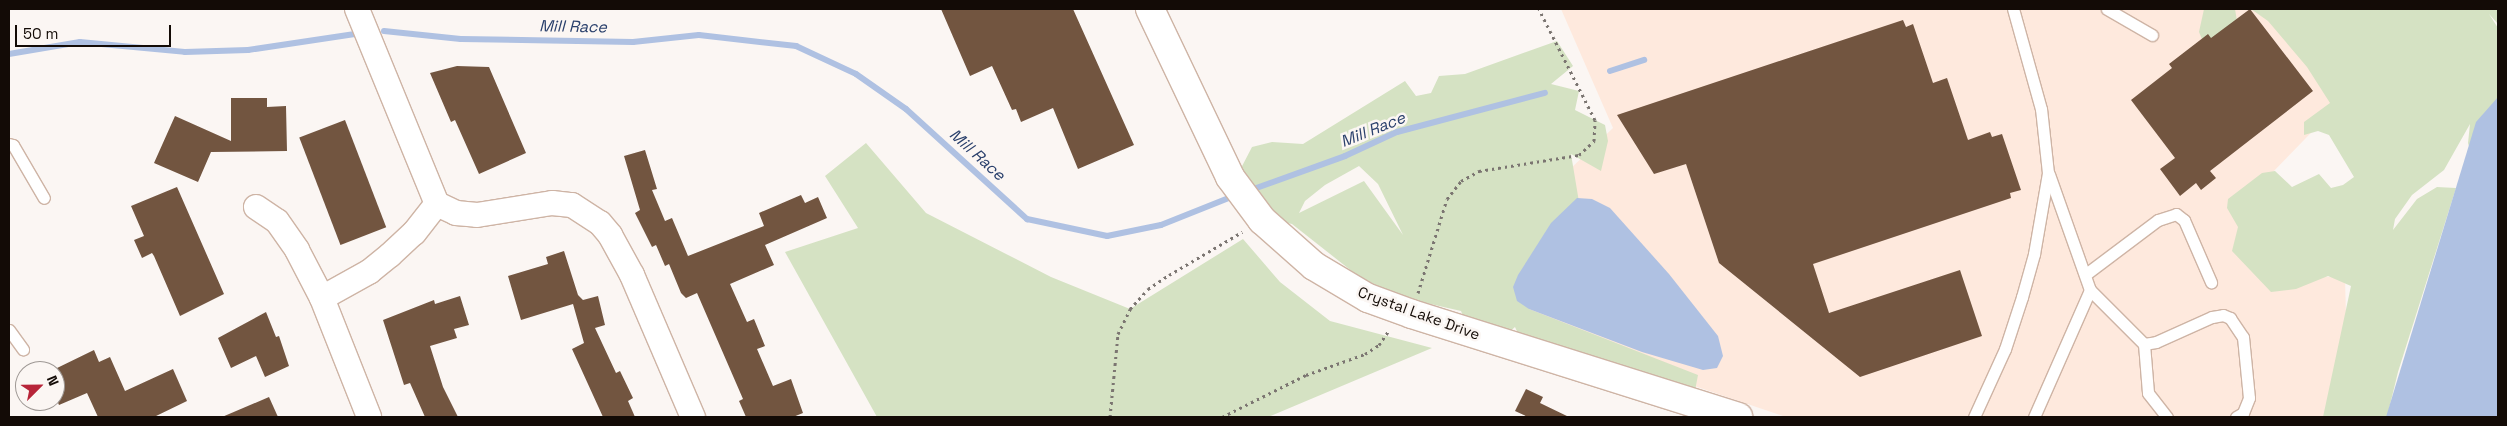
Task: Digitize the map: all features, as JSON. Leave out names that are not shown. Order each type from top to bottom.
[{"type":"street","points":[[357,9],[437,204],[456,213],[478,214],[552,203],[572,206],[600,223],[610,235],[632,275],[693,417]]},
{"type":"street","name":"Crystal Lake Drive","points":[[1150,9],[1230,177],[1257,215],[1290,249],[1321,271],[1368,298],[1405,312],[1738,417]]},
{"type":"street","points":[[322,298],[368,272],[390,255],[414,233],[437,204]]},
{"type":"street","points":[[256,206],[277,221],[297,250],[322,298],[369,417]]},
{"type":"lane","points":[[1974,417],[2005,349],[2022,298],[2034,254],[2048,173],[2042,109],[2013,9]]},
{"type":"lane","points":[[2107,9],[2152,35]]},
{"type":"lane","points":[[9,144],[13,145],[44,198]]},
{"type":"lane","points":[[2048,173],[2086,274],[2090,290],[2144,344],[2148,393],[2167,417]]},
{"type":"lane","points":[[2086,274],[2158,220],[2176,214],[2184,220],[2211,282]]},
{"type":"lane","points":[[2034,417],[2090,290]]},
{"type":"lane","points":[[2144,344],[2156,342],[2212,317],[2223,315],[2230,318],[2243,337],[2249,398],[2243,413],[2236,417]]},
{"type":"lane","points":[[9,330],[23,348]]},
{"type":"path","points":[[1222,417],[1306,375],[1365,354],[1379,345],[1405,312],[1447,199],[1461,182],[1479,171],[1579,155],[1594,141],[1595,120],[1539,9]]},
{"type":"path","points":[[1110,417],[1118,334],[1130,309],[1148,289],[1257,215]]},
{"type":"shaded area","points":[[1561,9],[2285,9],[2340,103],[2233,213],[2304,275],[2345,278],[2346,317],[2326,417],[1786,417],[1482,314],[1543,195],[1613,128]]},
{"type":"green space","points":[[2204,9],[2235,9],[2237,21],[2204,44],[2199,32]]},
{"type":"green space","points":[[2251,9],[2498,9],[2498,24],[2489,14],[2498,28],[2498,145],[2474,165],[2468,143],[2470,124],[2444,170],[2412,195],[2395,219],[2393,230],[2417,199],[2437,187],[2456,188],[2398,372],[2387,417],[2323,417],[2351,286],[2328,276],[2296,289],[2271,292],[2232,251],[2238,227],[2227,208],[2228,199],[2262,173],[2275,171],[2292,187],[2319,174],[2331,188],[2343,185],[2354,177],[2329,135],[2318,131],[2304,135],[2304,122],[2330,103],[2307,67],[2268,21]]},
{"type":"green space","points":[[1557,41],[1573,66],[1551,84],[1579,91],[1575,110],[1605,125],[1608,141],[1601,171],[1571,154],[1580,208],[1529,309],[1698,375],[1694,396],[1529,358],[1515,327],[1495,345],[1473,340],[1461,311],[1400,297],[1358,276],[1292,224],[1270,219],[1239,172],[1252,147],[1272,142],[1303,144],[1405,81],[1416,96],[1431,93],[1439,76],[1465,74]],"holes":[[[1359,166],[1378,184],[1403,235],[1364,181],[1299,213],[1305,201],[1325,185]]]},
{"type":"green space","points":[[866,143],[926,213],[1051,277],[1130,309],[1243,239],[1280,282],[1330,321],[1432,348],[1268,417],[877,417],[785,252],[858,228],[825,176]]},
{"type":"water","points":[[2498,97],[2498,417],[2386,417],[2476,122]]},
{"type":"water","points":[[1577,198],[1592,199],[1610,208],[1669,274],[1718,336],[1723,356],[1717,368],[1703,370],[1642,352],[1529,309],[1517,301],[1513,287],[1518,275],[1551,223]]},
{"type":"building","points":[[941,9],[1073,9],[1134,145],[1078,169],[1053,108],[1021,122],[1016,109],[1012,110],[992,66],[970,76]]},
{"type":"building","points":[[2250,9],[2313,91],[2210,171],[2216,178],[2201,190],[2196,183],[2180,196],[2160,169],[2175,158],[2131,100],[2172,68],[2169,64],[2208,34],[2211,38]]},
{"type":"building","points":[[1903,20],[1906,27],[1913,24],[1933,83],[1947,78],[1968,140],[1990,132],[1992,137],[2002,134],[2021,190],[2010,193],[2011,198],[1813,264],[1829,313],[1960,270],[1982,336],[1860,377],[1719,263],[1686,164],[1654,174],[1617,115]]},
{"type":"building","points":[[457,66],[489,67],[526,153],[479,174],[455,120],[451,122],[430,73]]},
{"type":"building","points":[[231,98],[267,98],[267,107],[286,106],[287,151],[211,152],[198,182],[154,163],[175,116],[231,141]]},
{"type":"building","points":[[345,120],[386,227],[340,245],[299,138]]},
{"type":"building","points":[[645,150],[657,189],[652,190],[665,221],[672,218],[688,256],[764,226],[759,213],[801,195],[805,203],[818,197],[827,218],[765,245],[774,265],[730,284],[747,322],[754,319],[765,346],[757,349],[773,386],[791,379],[803,413],[793,417],[746,417],[739,401],[743,399],[697,293],[686,298],[681,293],[669,264],[665,266],[656,245],[652,247],[635,213],[640,210],[624,156]]},
{"type":"building","points":[[177,187],[224,294],[180,316],[154,256],[152,253],[142,258],[134,240],[144,236],[131,206]]},
{"type":"building","points":[[564,251],[578,295],[583,300],[598,296],[605,325],[595,328],[616,373],[620,371],[633,398],[628,401],[635,417],[603,417],[572,349],[584,343],[573,304],[521,320],[508,276],[548,264],[546,257]]},
{"type":"building","points":[[460,296],[469,325],[454,329],[457,338],[430,346],[443,387],[458,417],[425,417],[410,383],[404,385],[383,320],[434,300],[435,304]]},
{"type":"building","points":[[266,312],[276,337],[279,336],[289,366],[265,377],[256,356],[231,368],[218,338]]},
{"type":"building","points":[[94,350],[99,362],[110,357],[125,391],[173,369],[187,401],[154,417],[98,417],[87,393],[65,402],[65,364]]},
{"type":"building","points":[[1526,389],[1543,397],[1540,403],[1569,417],[1528,417],[1515,411]]},
{"type":"building","points":[[269,397],[278,417],[222,417]]},
{"type":"waterway","name":"Mill Race","points":[[384,31],[461,39],[633,42],[699,35],[796,46],[856,74],[906,109],[1027,219],[1107,236],[1161,225],[1236,195]]},
{"type":"waterway","name":"Mill Race","points":[[9,54],[80,42],[185,52],[248,50],[355,34]]},
{"type":"waterway","name":"Mill Race","points":[[1610,71],[1644,60]]},
{"type":"waterway","name":"Mill Race","points":[[1248,191],[1345,156],[1397,132],[1545,93]]}]
